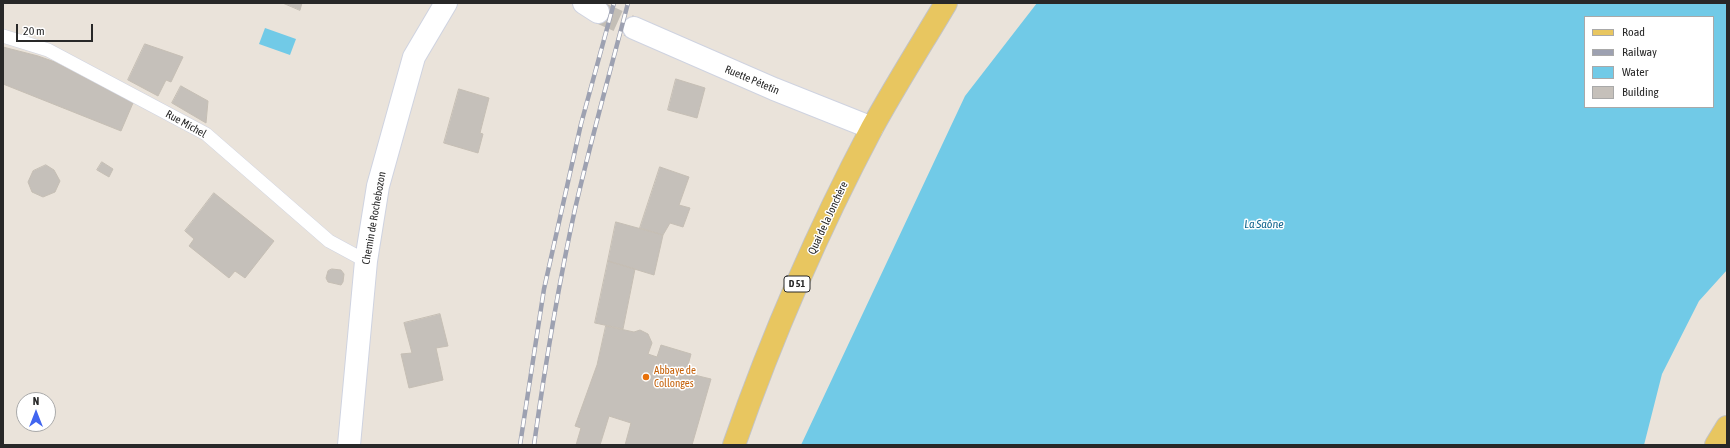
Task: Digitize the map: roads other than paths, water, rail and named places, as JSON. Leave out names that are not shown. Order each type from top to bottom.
[{"type":"main road","name":"Quai de la Jonchère","points":[[734,445],[788,303],[833,207],[872,128],[946,3]]},
{"type":"main road","points":[[1716,445],[1727,427]]},
{"type":"street","name":"Chemin de Rochebozon","points":[[349,445],[366,261],[378,186],[414,57],[446,3]]},
{"type":"street","name":"Ruette Pétetin","points":[[634,28],[774,90],[872,128]]},
{"type":"lane","name":"Rue Michel","points":[[3,36],[48,50],[206,134],[330,241],[366,261]]},
{"type":"water","name":"La Saône","points":[[1037,3],[1727,3],[1727,270],[1699,301],[1662,374],[1644,445],[801,445],[965,96]]},
{"type":"water","points":[[265,28],[296,39],[290,55],[259,44]]},
{"type":"tunnel","points":[[598,12],[634,28]]},
{"type":"railway","points":[[520,445],[544,289],[581,124],[614,3]]},
{"type":"railway","points":[[534,445],[552,327],[575,209],[628,3]]},
{"type":"place","name":"Abbaye de Collonges","points":[[646,377]]}]
